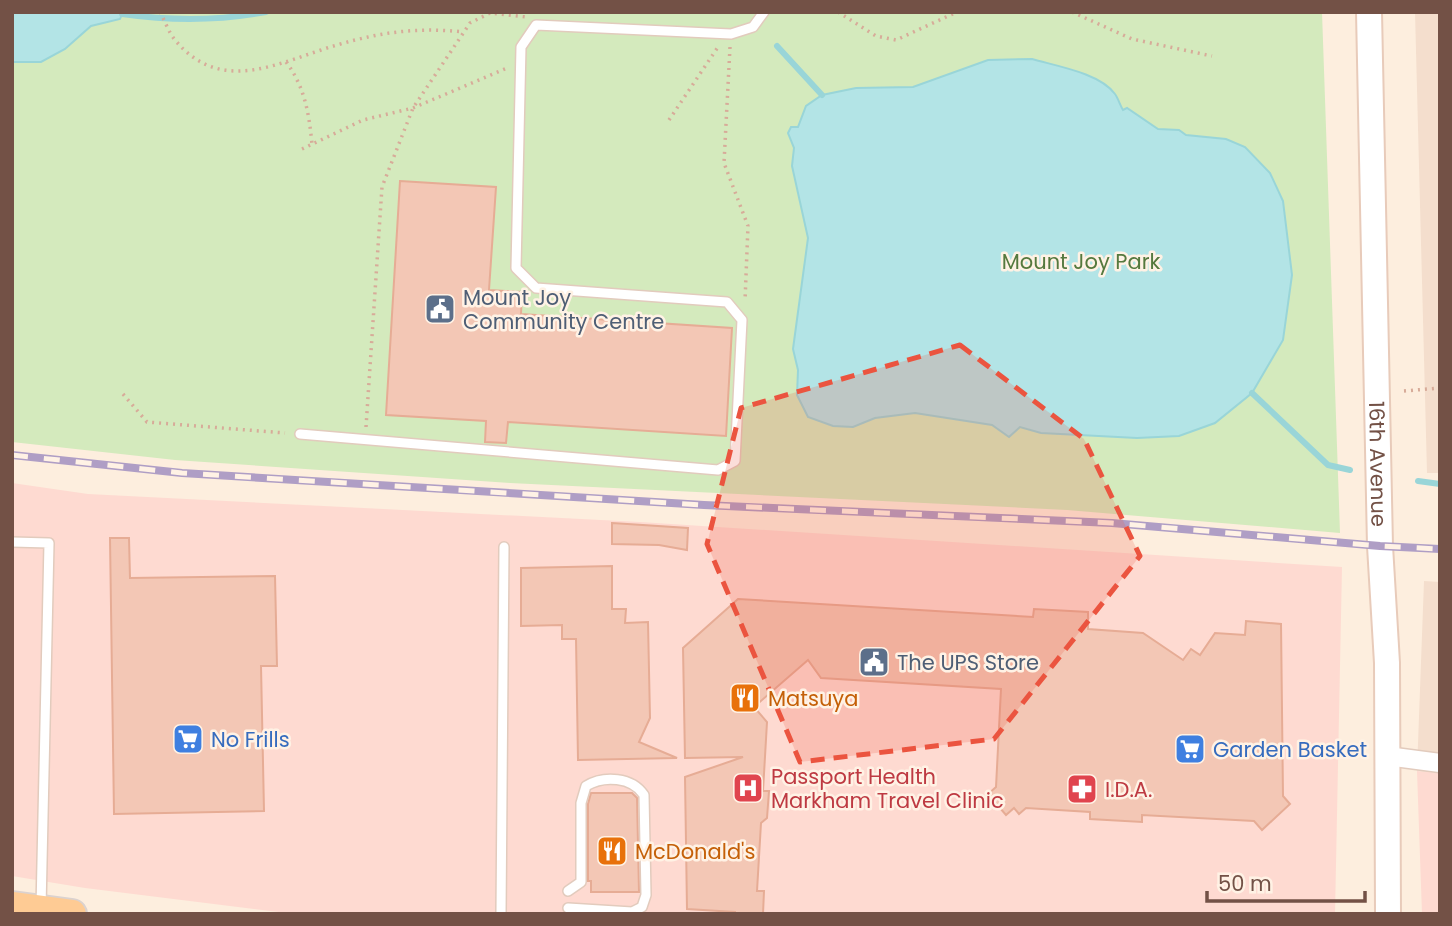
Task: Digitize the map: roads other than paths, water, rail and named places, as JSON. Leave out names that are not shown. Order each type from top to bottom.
[{"type":"main road","name":"16th Avenue","points":[[1369,12],[1380,533],[1387,663],[1388,914]]},
{"type":"main road","points":[[12,906],[72,914]]},
{"type":"street","points":[[1387,756],[1440,763]]},
{"type":"lane","points":[[300,433],[718,470],[735,461],[742,320],[727,302],[536,288],[516,268],[520,62],[521,47],[536,25],[731,34],[753,27],[764,12]]},
{"type":"lane","points":[[12,542],[49,543],[41,910]]},
{"type":"lane","points":[[501,914],[504,547]]},
{"type":"lane","points":[[568,891],[582,882],[581,803],[586,786],[596,780],[625,780],[638,786],[644,795],[646,895],[642,907],[632,912],[568,908]]},
{"type":"water","points":[[12,12],[122,14],[120,19],[91,26],[65,49],[41,62],[12,62]]},
{"type":"water","points":[[1032,59],[1077,71],[1099,81],[1115,94],[1123,110],[1127,108],[1158,129],[1226,139],[1245,147],[1270,173],[1283,201],[1292,275],[1283,340],[1252,393],[1215,423],[1179,436],[1137,438],[1041,433],[1020,427],[1009,437],[992,425],[915,413],[875,418],[853,427],[833,426],[808,417],[797,395],[798,370],[793,349],[808,238],[792,166],[794,148],[788,133],[791,127],[798,127],[806,106],[822,95],[856,88],[913,87],[988,60]]},
{"type":"waterway","points":[[122,14],[194,19],[266,12]]},
{"type":"waterway","points":[[777,46],[822,95]]},
{"type":"waterway","points":[[1252,393],[1328,465],[1350,470]]},
{"type":"waterway","points":[[1418,481],[1440,484]]},
{"type":"railway","points":[[12,455],[182,473],[704,505],[1112,523],[1440,549]]},
{"type":"place","name":"Mount Joy Community Centre","points":[[440,309]]},
{"type":"place","name":"The UPS Store","points":[[874,662]]},
{"type":"place","name":"Matsuya","points":[[745,698]]},
{"type":"place","name":"No Frills","points":[[188,739]]},
{"type":"place","name":"Garden Basket","points":[[1190,749]]},
{"type":"place","name":"Passport Health Markham Travel Clinic","points":[[748,788]]},
{"type":"place","name":"I.D.A.","points":[[1082,789]]},
{"type":"place","name":"McDonald's","points":[[612,851]]},
{"type":"park label","name":"Mount Joy Park","points":[[1081,261]]}]
